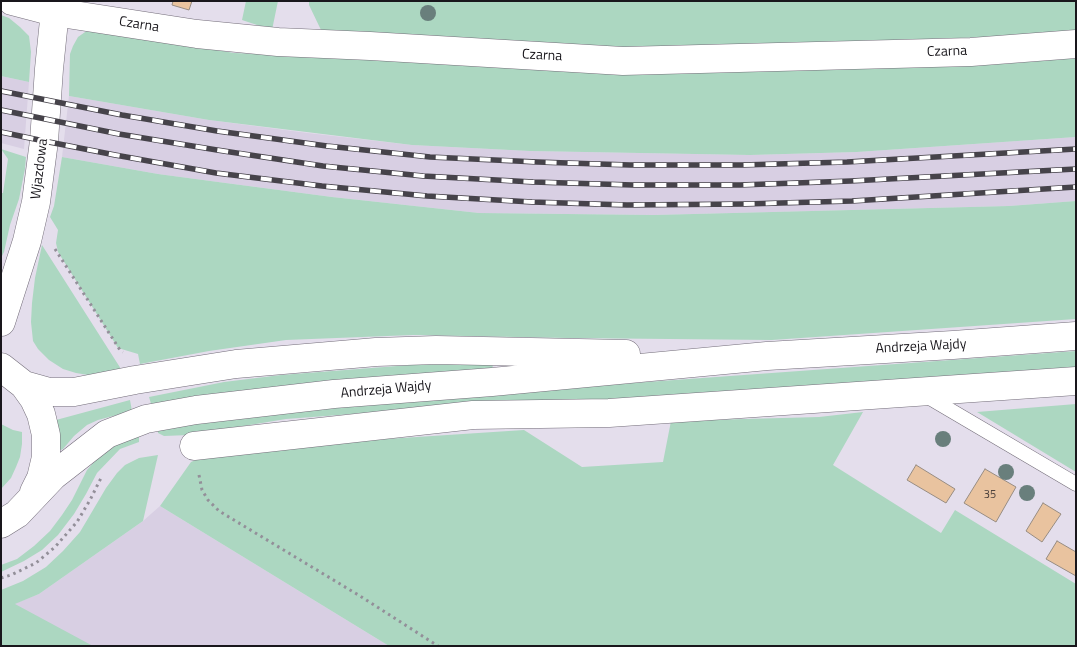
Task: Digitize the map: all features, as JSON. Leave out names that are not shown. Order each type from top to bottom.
[{"type":"street","name":"Czarna","points":[[12,1],[55,7],[197,34],[278,42],[623,61],[971,52],[1076,44]]},
{"type":"street","name":"Wjazdowa","points":[[1,322],[27,241],[36,202],[44,141],[55,7]]},
{"type":"street","name":"Andrzeja Wajdy","points":[[1,524],[16,514],[53,476],[107,434],[146,419],[196,410],[334,394],[502,381],[767,356],[1076,336]]},
{"type":"street","name":"Andrzeja Wajdy","points":[[24,386],[49,392],[74,392],[236,364],[384,352],[436,350],[767,356]]},
{"type":"street","name":"Andrzeja Wajdy","points":[[1,367],[24,386],[42,414],[46,435],[46,457],[41,478],[31,498]]},
{"type":"street","points":[[194,446],[473,415],[609,414],[1076,382]]},
{"type":"lane","points":[[920,392],[1076,484]]},
{"type":"path","points":[[51,243],[120,350],[132,360],[135,380]]},
{"type":"path","points":[[194,446],[202,490],[208,500],[219,511],[360,596],[438,646]]},
{"type":"path","points":[[1,578],[36,563],[55,546],[77,522],[102,476],[108,470]]},
{"type":"shaded area","points":[[1,76],[29,82],[24,149],[1,143]]},
{"type":"shaded area","points":[[69,96],[209,120],[308,133],[412,145],[530,151],[750,155],[857,152],[1076,137],[1076,201],[1009,206],[654,215],[479,213],[332,197],[158,174],[62,157]]},
{"type":"shaded area","points":[[160,506],[389,646],[1,646],[1,605],[14,604],[39,594],[143,521]]},
{"type":"green space","points":[[246,1],[278,1],[272,30],[242,20]]},
{"type":"green space","points":[[309,1],[1076,1],[1076,32],[1023,36],[632,48],[321,30],[309,5]]},
{"type":"green space","points":[[1,15],[9,18],[29,36],[31,52],[29,82],[1,76]]},
{"type":"green space","points":[[101,29],[234,53],[340,57],[873,66],[1001,64],[1076,58],[1076,137],[857,152],[750,155],[530,151],[412,145],[209,120],[69,96],[70,54],[73,46],[78,37],[88,30]]},
{"type":"green space","points":[[1,149],[26,157],[19,199],[1,258],[1,193],[3,193],[8,159]]},
{"type":"green space","points":[[62,157],[158,174],[332,197],[479,213],[654,215],[1009,206],[1076,201],[1076,319],[772,340],[413,335],[286,340],[209,351],[140,364],[138,354],[118,348],[58,252],[56,243],[58,230],[50,217],[54,206]]},
{"type":"green space","points":[[42,245],[121,369],[101,374],[88,375],[76,373],[63,369],[49,360],[38,349],[33,341],[31,322],[35,278]]},
{"type":"green space","points":[[1076,351],[1076,370],[696,397],[524,401],[286,419],[189,435],[164,436],[158,433],[158,428],[259,411]]},
{"type":"green space","points":[[487,362],[493,365],[492,369],[152,407],[149,397],[224,382],[281,375],[410,365]]},
{"type":"green space","points":[[130,400],[132,411],[98,420],[87,425],[63,449],[59,449],[56,420]]},
{"type":"green space","points":[[1076,404],[1076,472],[977,412]]},
{"type":"green space","points":[[863,412],[833,465],[941,533],[955,510],[1076,584],[1076,646],[389,646],[160,506],[191,462],[218,450],[524,430],[582,467],[663,462],[671,421],[819,417]]},
{"type":"green space","points":[[1,424],[22,432],[22,444],[20,457],[11,478],[1,489]]},
{"type":"green space","points":[[139,433],[139,442],[120,449],[97,473],[74,514],[58,535],[42,550],[1,572],[1,565],[17,559],[50,531],[72,500],[87,470],[101,454],[110,447]]},
{"type":"green space","points":[[158,455],[143,521],[39,594],[15,604],[93,646],[1,646],[1,590],[23,581],[46,567],[63,551],[80,532],[106,488],[125,465],[139,458]]},
{"type":"building","points":[[173,1],[192,1],[189,10],[172,5]]},
{"type":"building","points":[[916,465],[955,489],[946,503],[907,480]]},
{"type":"building","points":[[985,469],[1016,487],[996,522],[964,503]]},
{"type":"building","points":[[1043,503],[1061,514],[1042,542],[1026,531]]},
{"type":"building","points":[[1057,541],[1076,552],[1076,576],[1046,559]]},
{"type":"railway","points":[[1,91],[122,115],[217,131],[327,146],[430,157],[630,165],[742,165],[847,162],[1076,149]]},
{"type":"railway","points":[[1,110],[119,134],[217,150],[323,166],[423,176],[633,185],[740,185],[1076,169]]},
{"type":"railway","points":[[1,132],[216,173],[427,196],[532,202],[627,205],[745,204],[852,201],[1076,187]]}]
